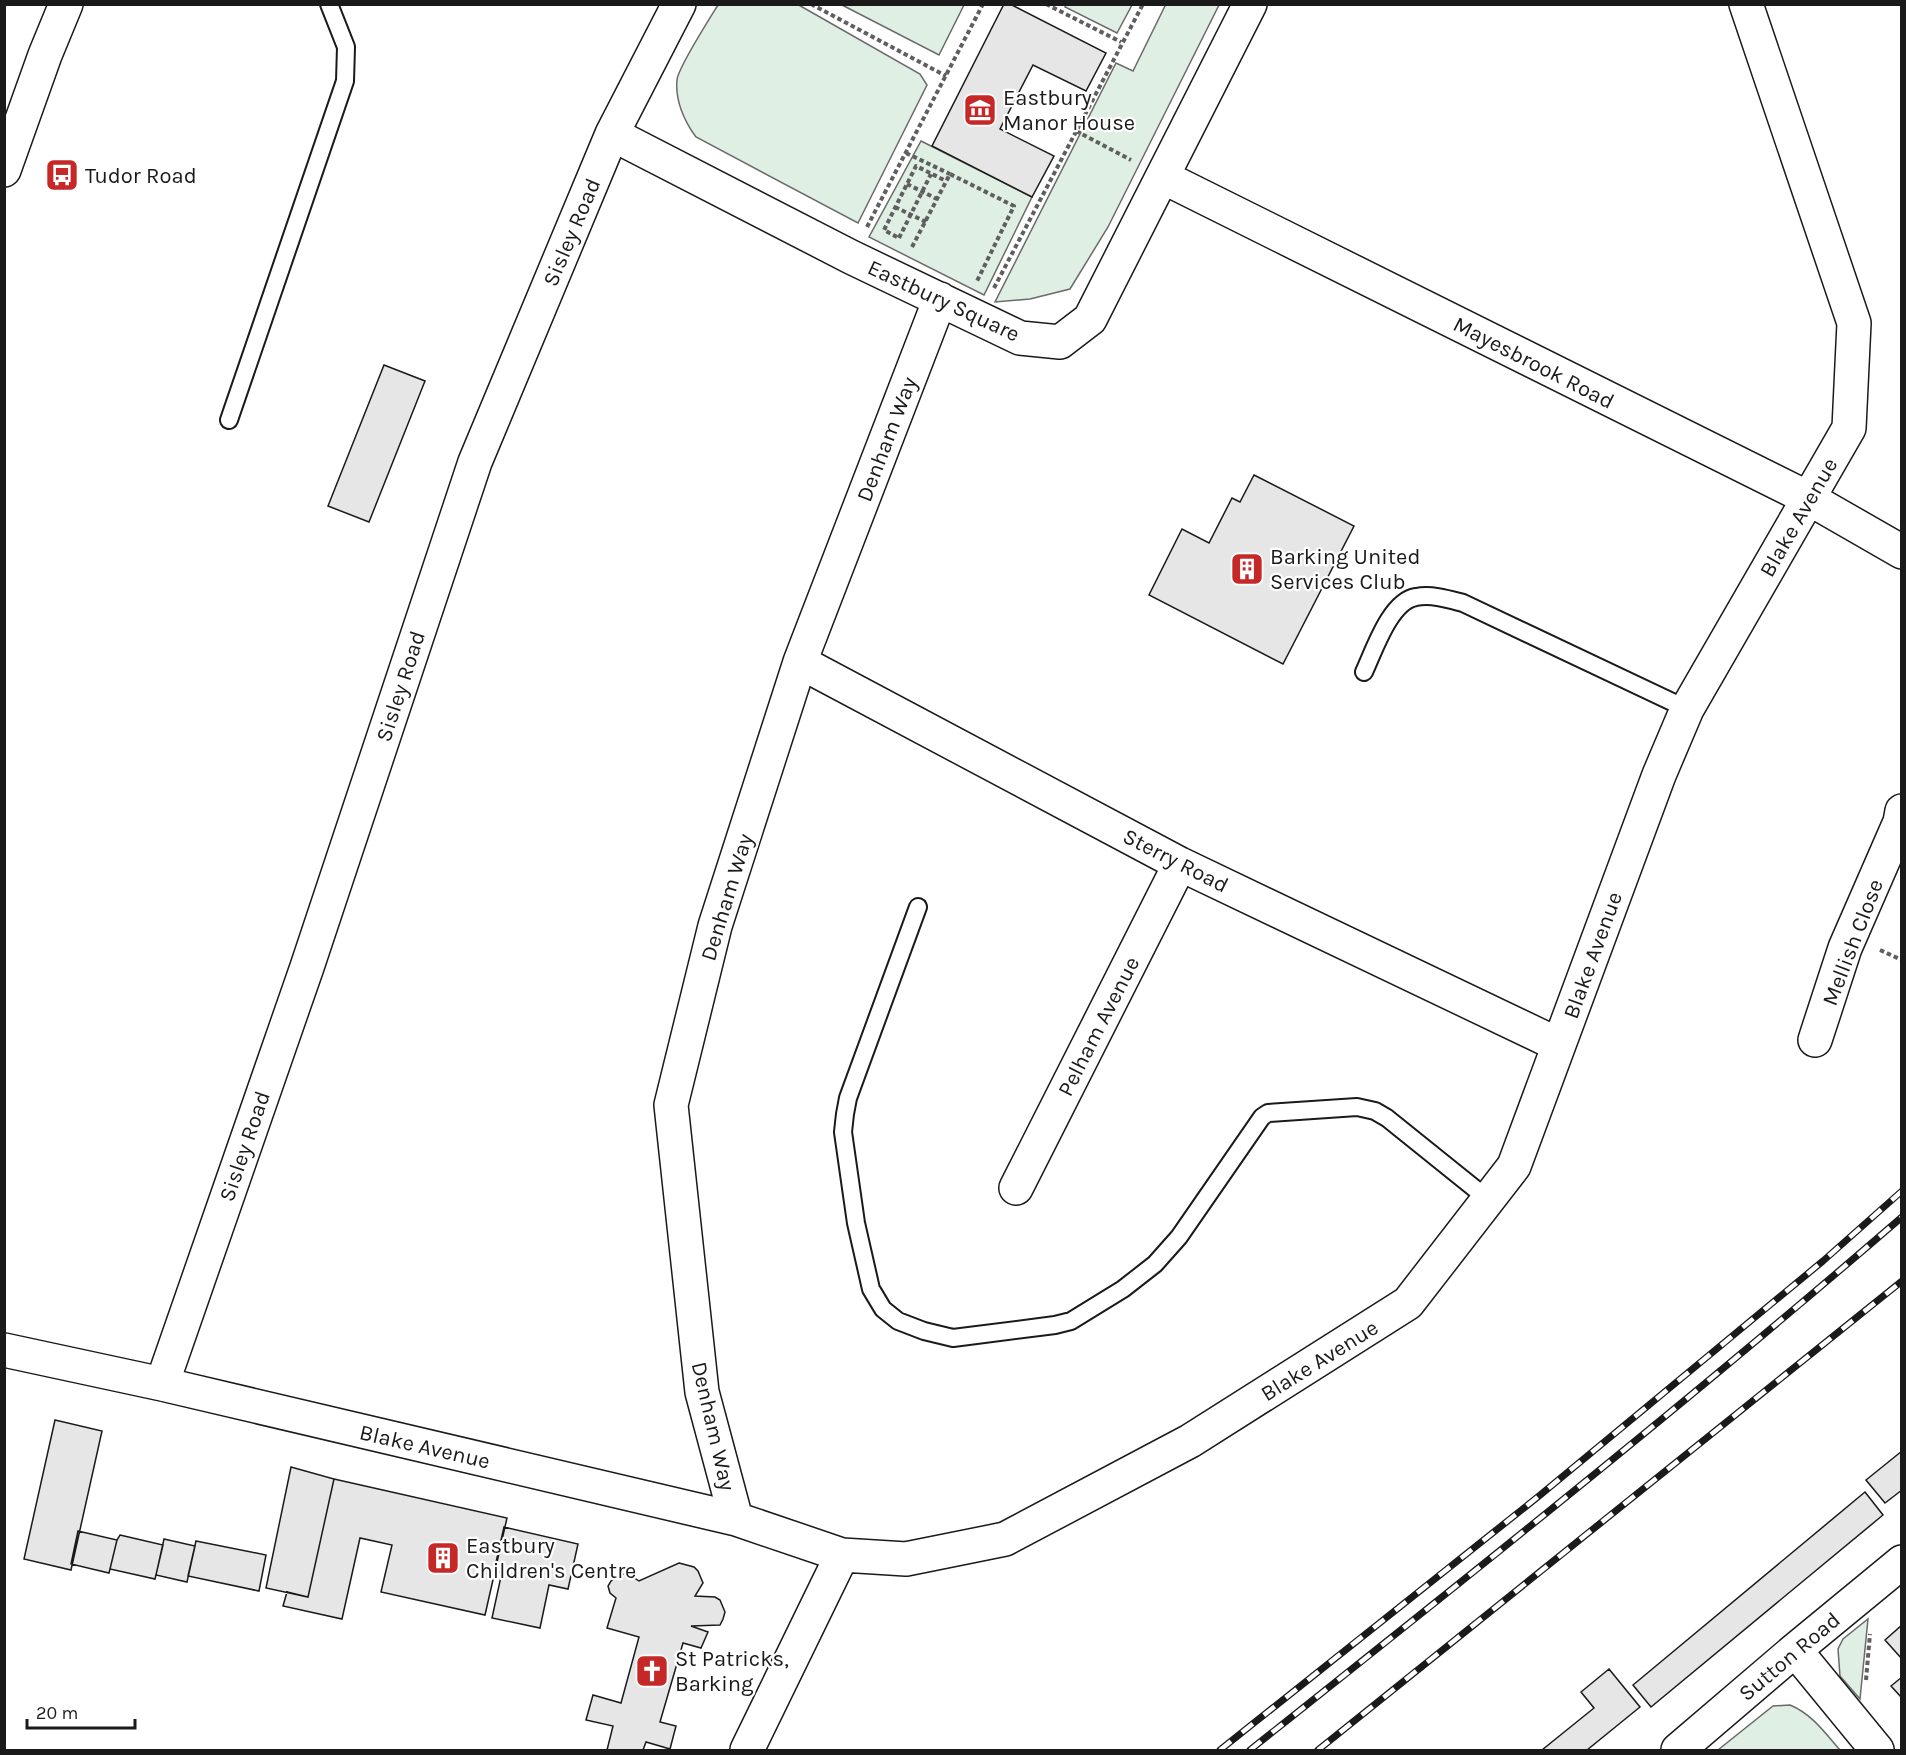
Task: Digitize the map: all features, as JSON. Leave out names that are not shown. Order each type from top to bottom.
[{"type":"street","points":[[4,170],[45,55],[66,4]]},
{"type":"street","name":"Sisley Road","points":[[162,1384],[307,967],[475,462],[612,134],[679,4]]},
{"type":"street","name":"Eastbury Square","points":[[612,134],[851,257],[1020,338],[1060,342],[1090,319],[1250,4]]},
{"type":"street","name":"Blake Avenue","points":[[4,1350],[162,1384],[736,1520],[842,1555],[906,1558],[1005,1539],[1190,1442],[1408,1304],[1514,1166],[1659,775],[1687,709],[1850,428],[1854,323],[1746,4]]},
{"type":"street","name":"Mayesbrook Road","points":[[1163,177],[1808,498],[1902,552]]},
{"type":"street","name":"Denham Way","points":[[736,1520],[702,1392],[670,1105],[715,926],[800,662],[940,299]]},
{"type":"street","name":"Sterry Road","points":[[800,662],[1180,864],[1559,1045]]},
{"type":"street","name":"Mellish Close","points":[[1815,1040],[1845,948],[1900,822],[1902,811]]},
{"type":"street","name":"Pelham Avenue","points":[[1016,1188],[1180,864]]},
{"type":"street","points":[[747,1750],[842,1555]]},
{"type":"street","name":"Sutton Road","points":[[1678,1750],[1902,1562]]},
{"type":"street","points":[[1795,1650],[1877,1750]]},
{"type":"lane","points":[[229,420],[345,81],[346,46],[328,4]]},
{"type":"lane","points":[[1364,672],[1394,611],[1403,602],[1414,597],[1427,596],[1463,603],[1687,709]]},
{"type":"lane","points":[[918,907],[848,1098],[843,1132],[856,1223],[871,1289],[883,1309],[898,1320],[924,1331],[953,1338],[1071,1321],[1123,1289],[1155,1264],[1179,1237],[1262,1117],[1268,1113],[1357,1107],[1375,1112],[1387,1118],[1489,1200]]},
{"type":"path","points":[[811,4],[946,76]]},
{"type":"path","points":[[851,257],[983,4]]},
{"type":"path","points":[[1046,4],[1056,7],[1121,42]]},
{"type":"path","points":[[978,318],[1143,4]]},
{"type":"path","points":[[1076,131],[1163,177]]},
{"type":"path","points":[[906,153],[1014,206],[975,286]]},
{"type":"path","points":[[914,245],[884,230],[907,184],[916,166],[946,181]]},
{"type":"path","points":[[899,238],[931,174]]},
{"type":"path","points":[[910,254],[950,174]]},
{"type":"path","points":[[907,184],[937,199]]},
{"type":"path","points":[[896,207],[926,222]]},
{"type":"path","points":[[1848,1715],[1864,1701],[1872,1618],[1858,1598]]},
{"type":"green space","points":[[797,4],[920,74],[927,85],[858,223],[696,137],[679,103],[677,80],[679,74],[718,5]]},
{"type":"green space","points":[[1066,4],[1132,5],[1117,33],[1065,7]]},
{"type":"green space","points":[[1166,4],[1219,5],[1108,227],[1070,289],[1030,299],[995,302],[1116,63],[1133,71]]},
{"type":"green space","points":[[842,5],[964,5],[939,55]]},
{"type":"green space","points":[[921,141],[1032,197],[984,295],[869,237]]},
{"type":"green space","points":[[1868,1619],[1860,1699],[1840,1676],[1838,1649],[1843,1639]]},
{"type":"green space","points":[[1790,1705],[1812,1719],[1840,1750],[1718,1750],[1773,1706]]},
{"type":"building","name":"Eastbury Manor House","points":[[1004,4],[1010,4],[1106,53],[1086,91],[1033,65],[1000,129],[1054,156],[1032,197],[932,146]]},
{"type":"building","points":[[384,365],[425,381],[369,522],[328,506]]},
{"type":"building","name":"Barking United Services Club","points":[[1254,475],[1354,526],[1283,664],[1149,595],[1182,529],[1209,543],[1232,498],[1240,502]]},
{"type":"building","points":[[55,1420],[102,1431],[71,1570],[24,1559]]},
{"type":"building","points":[[1902,1451],[1902,1490],[1885,1503],[1866,1480]]},
{"type":"building","points":[[291,1467],[334,1479],[308,1597],[266,1588]]},
{"type":"building","name":"Eastbury Children's Centre","points":[[334,1479],[507,1518],[485,1615],[381,1592],[392,1545],[360,1538],[342,1619],[283,1606],[287,1592],[308,1597]]},
{"type":"building","points":[[1865,1492],[1883,1515],[1651,1707],[1633,1685]]},
{"type":"building","points":[[504,1527],[578,1544],[568,1589],[549,1585],[540,1628],[492,1618],[502,1572],[494,1571]]},
{"type":"building","points":[[78,1531],[117,1540],[109,1573],[71,1564]]},
{"type":"building","points":[[120,1535],[163,1545],[155,1579],[110,1569]]},
{"type":"building","points":[[164,1539],[195,1546],[187,1582],[156,1575]]},
{"type":"building","points":[[196,1541],[266,1555],[259,1591],[188,1576]]},
{"type":"building","name":"St Patricks, Barking","points":[[679,1563],[694,1567],[698,1571],[703,1583],[695,1596],[715,1597],[720,1600],[725,1612],[723,1619],[720,1625],[691,1626],[708,1632],[701,1648],[683,1643],[660,1722],[676,1726],[670,1749],[646,1742],[643,1750],[607,1750],[613,1726],[586,1720],[593,1695],[621,1703],[639,1637],[607,1628],[616,1598],[610,1593],[608,1586],[621,1574],[630,1575],[639,1581]]},
{"type":"building","points":[[1902,1625],[1902,1659],[1885,1640]]},
{"type":"building","points":[[1609,1669],[1640,1707],[1587,1750],[1542,1750],[1594,1708],[1581,1692]]},
{"type":"building","points":[[1902,1677],[1902,1698],[1891,1686]]},
{"type":"railway","points":[[1220,1750],[1539,1496],[1823,1261],[1902,1191]]},
{"type":"railway","points":[[1250,1750],[1660,1421],[1902,1217]]},
{"type":"railway","points":[[1318,1750],[1902,1281]]},
{"type":"place","name":"Eastbury Manor House","points":[[980,110]]},
{"type":"place","name":"Tudor Road","points":[[62,175]]},
{"type":"place","name":"Barking United Services Club","points":[[1247,569]]},
{"type":"place","name":"Eastbury Children's Centre","points":[[443,1558]]},
{"type":"place","name":"St Patricks, Barking","points":[[652,1671]]}]
